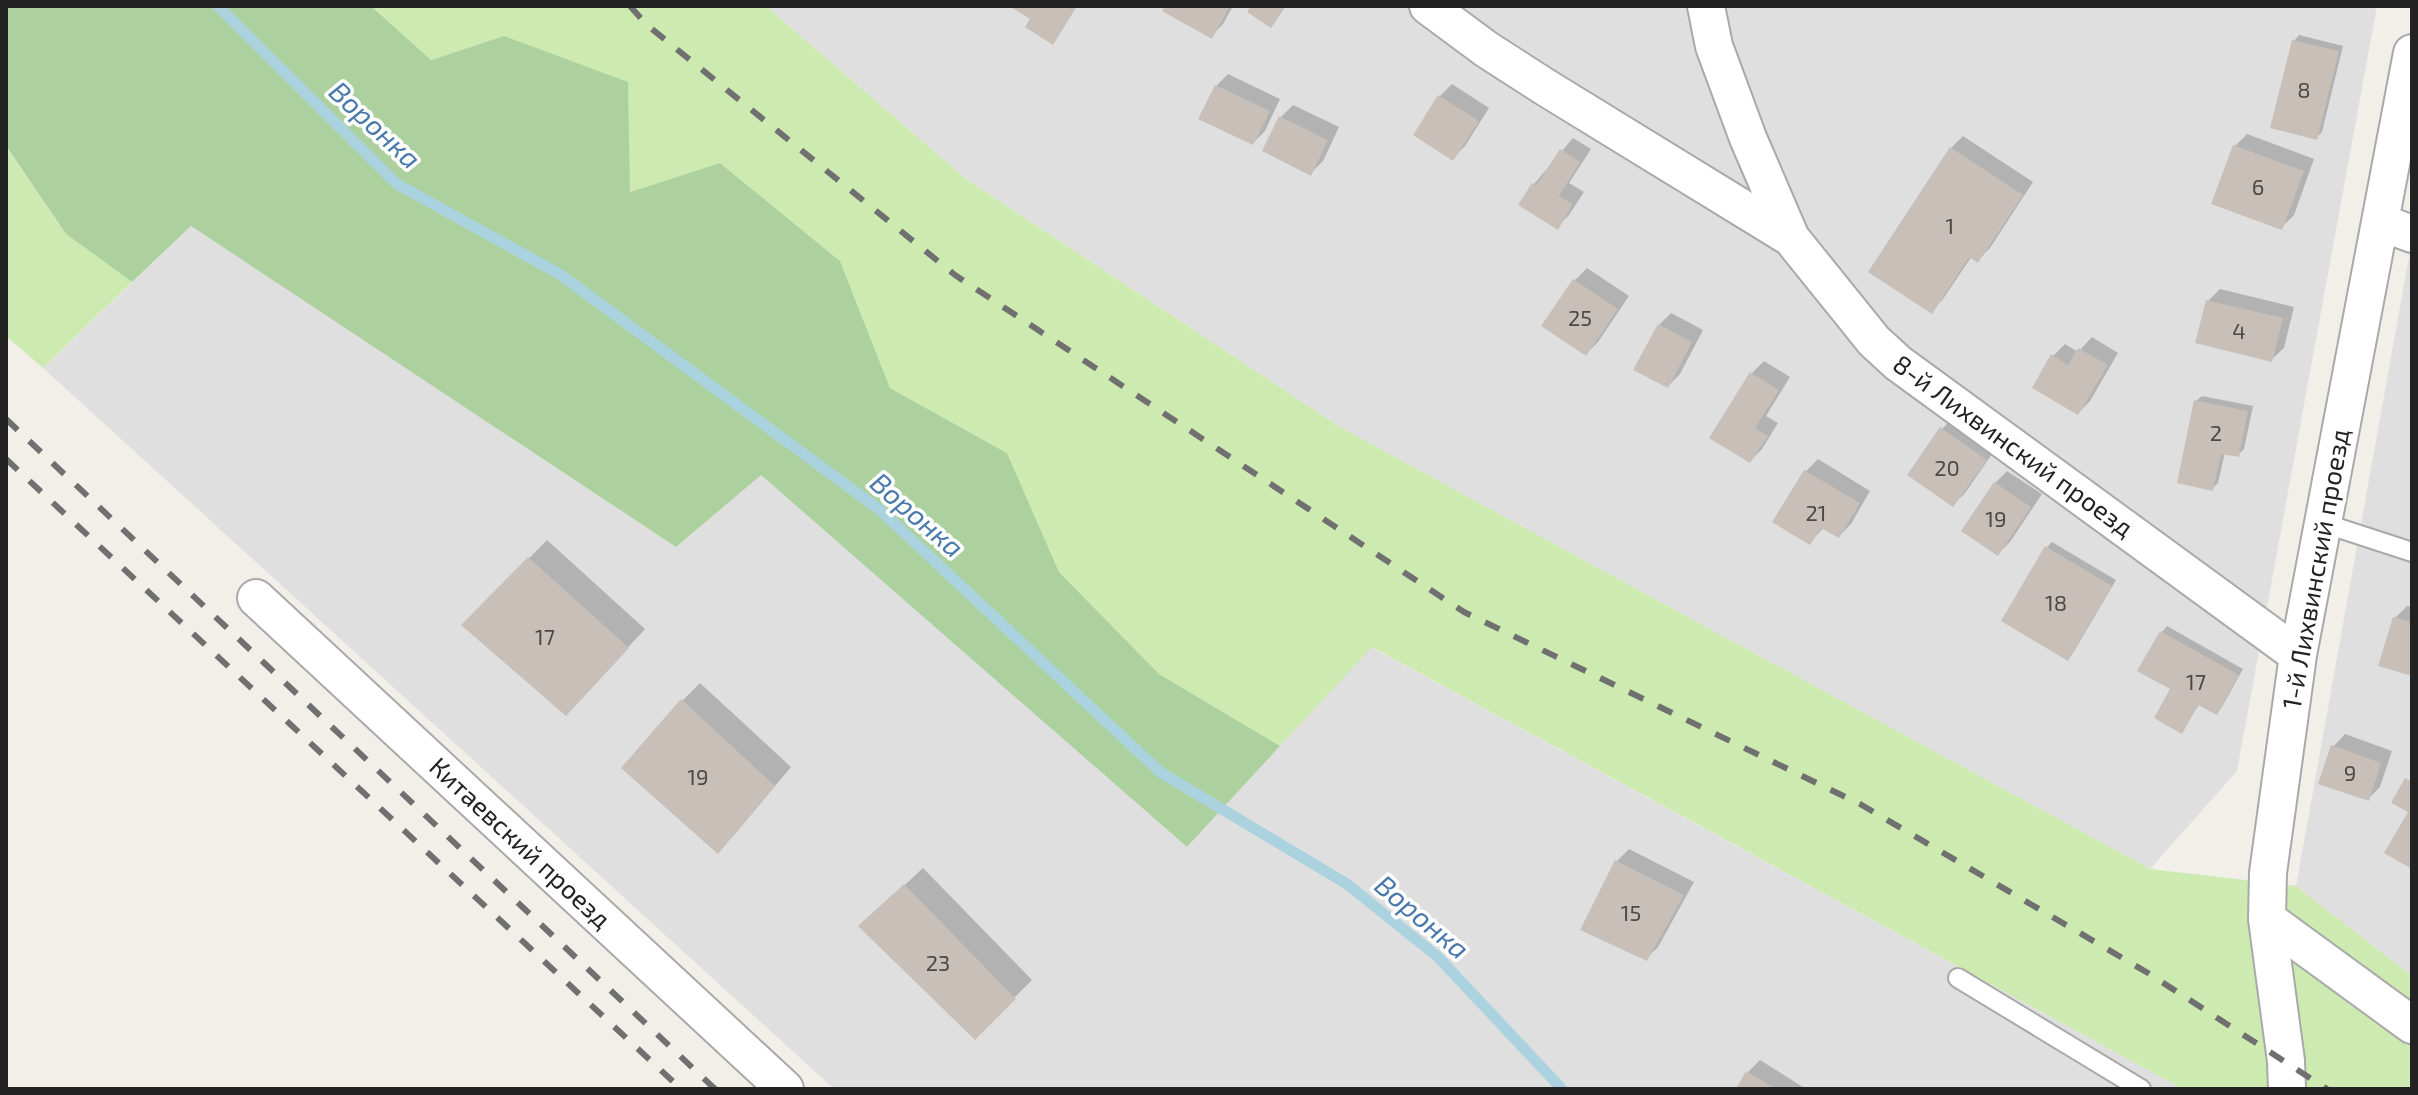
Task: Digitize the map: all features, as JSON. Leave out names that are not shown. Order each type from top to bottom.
[{"type":"street","name":"8-й Лихвинский проезд","points":[[1428,6],[1545,87],[1791,238],[1874,341],[1898,363],[2298,655]]},
{"type":"street","points":[[1706,6],[1714,46],[1748,138],[1791,238]]},
{"type":"street","name":"1-й Лихвинский проезд","points":[[2287,1089],[2267,919],[2268,873],[2298,655],[2323,523],[2396,228],[2412,53]]},
{"type":"street","name":"Китаевский проезд","points":[[256,598],[785,1089]]},
{"type":"street","points":[[2267,919],[2412,1025]]},
{"type":"lane","points":[[2323,523],[2412,552]]},
{"type":"lane","points":[[1958,978],[2141,1089]]},
{"type":"shaded area","points":[[766,6],[2377,6],[2237,771],[2150,869],[1338,426],[965,178]]},
{"type":"shaded area","points":[[191,226],[676,547],[761,474],[1187,847],[1371,647],[2183,1089],[834,1089],[43,368]]},
{"type":"shaded area","points":[[2412,240],[2412,976],[2296,886]]},
{"type":"green space","points":[[6,6],[371,6],[431,60],[504,36],[628,82],[630,192],[720,163],[840,261],[890,388],[1007,453],[1059,572],[1159,674],[1280,746],[1187,847],[761,475],[676,547],[191,226],[132,282],[66,234],[6,146]]},
{"type":"green space","points":[[371,6],[766,6],[965,178],[1338,426],[2150,869],[2296,886],[2412,976],[2412,1089],[2183,1089],[1372,647],[1280,746],[1159,674],[1059,572],[1007,453],[890,388],[840,261],[720,163],[630,192],[504,36],[431,60]]},
{"type":"green space","points":[[6,147],[66,234],[132,282],[43,368],[6,336]]},
{"type":"building","points":[[1009,6],[1077,6],[1053,45],[1025,27],[1030,19]]},
{"type":"building","points":[[1165,6],[1230,6],[1212,39],[1162,11]]},
{"type":"building","points":[[1251,6],[1286,6],[1271,28],[1247,12]]},
{"type":"building","points":[[2292,40],[2339,51],[2317,140],[2270,128]]},
{"type":"building","points":[[1215,85],[1270,111],[1253,145],[1198,119]]},
{"type":"building","points":[[1438,95],[1479,121],[1453,161],[1413,135]]},
{"type":"building","points":[[1279,116],[1328,140],[1311,176],[1262,151]]},
{"type":"building","points":[[2233,145],[2304,171],[2282,230],[2211,204]]},
{"type":"building","points":[[1950,147],[2023,195],[1978,263],[1969,257],[1932,314],[1868,272]]},
{"type":"building","points":[[1560,149],[1580,162],[1559,196],[1573,204],[1558,230],[1518,205],[1532,183],[1536,186]]},
{"type":"building","points":[[1573,279],[1618,309],[1586,356],[1541,326]]},
{"type":"building","points":[[2206,300],[2283,318],[2272,362],[2195,343]]},
{"type":"building","points":[[1658,324],[1692,342],[1668,388],[1633,370]]},
{"type":"building","points":[[2078,348],[2108,365],[2078,415],[2032,388],[2051,354],[2068,365]]},
{"type":"building","points":[[1750,372],[1779,390],[1755,428],[1768,436],[1750,463],[1709,438]]},
{"type":"building","points":[[2194,400],[2248,411],[2239,457],[2221,454],[2213,491],[2177,483]]},
{"type":"building","points":[[1940,427],[1987,460],[1953,507],[1907,475]]},
{"type":"building","points":[[1804,470],[1860,503],[1839,538],[1821,528],[1810,545],[1772,522]]},
{"type":"building","points":[[1994,482],[2031,507],[1998,556],[1961,531]]},
{"type":"building","points":[[2045,546],[2112,586],[2068,661],[2001,621]]},
{"type":"building","points":[[528,557],[629,648],[566,716],[461,625]]},
{"type":"building","points":[[2393,617],[2412,622],[2412,676],[2378,666]]},
{"type":"building","points":[[2160,631],[2239,675],[2217,715],[2198,705],[2182,734],[2154,718],[2170,689],[2137,671]]},
{"type":"building","points":[[681,699],[775,786],[718,854],[621,768]]},
{"type":"building","points":[[2331,745],[2381,763],[2369,801],[2318,784]]},
{"type":"building","points":[[2405,778],[2412,782],[2412,869],[2384,853],[2408,812],[2391,803]]},
{"type":"building","points":[[1615,860],[1684,895],[1647,961],[1580,930]]},
{"type":"building","points":[[904,884],[1016,999],[975,1040],[858,926]]},
{"type":"building","points":[[1746,1071],[1776,1089],[1736,1089]]},
{"type":"waterway","name":"Воронка","points":[[218,6],[397,184],[561,275],[880,510],[1160,772],[1347,884],[1438,957],[1562,1089]]},
{"type":"railway","points":[[630,6],[647,25],[955,275],[1464,612],[1860,804],[2148,973],[2327,1089]]},
{"type":"railway","points":[[6,419],[715,1089]]},
{"type":"railway","points":[[6,459],[681,1089]]}]
